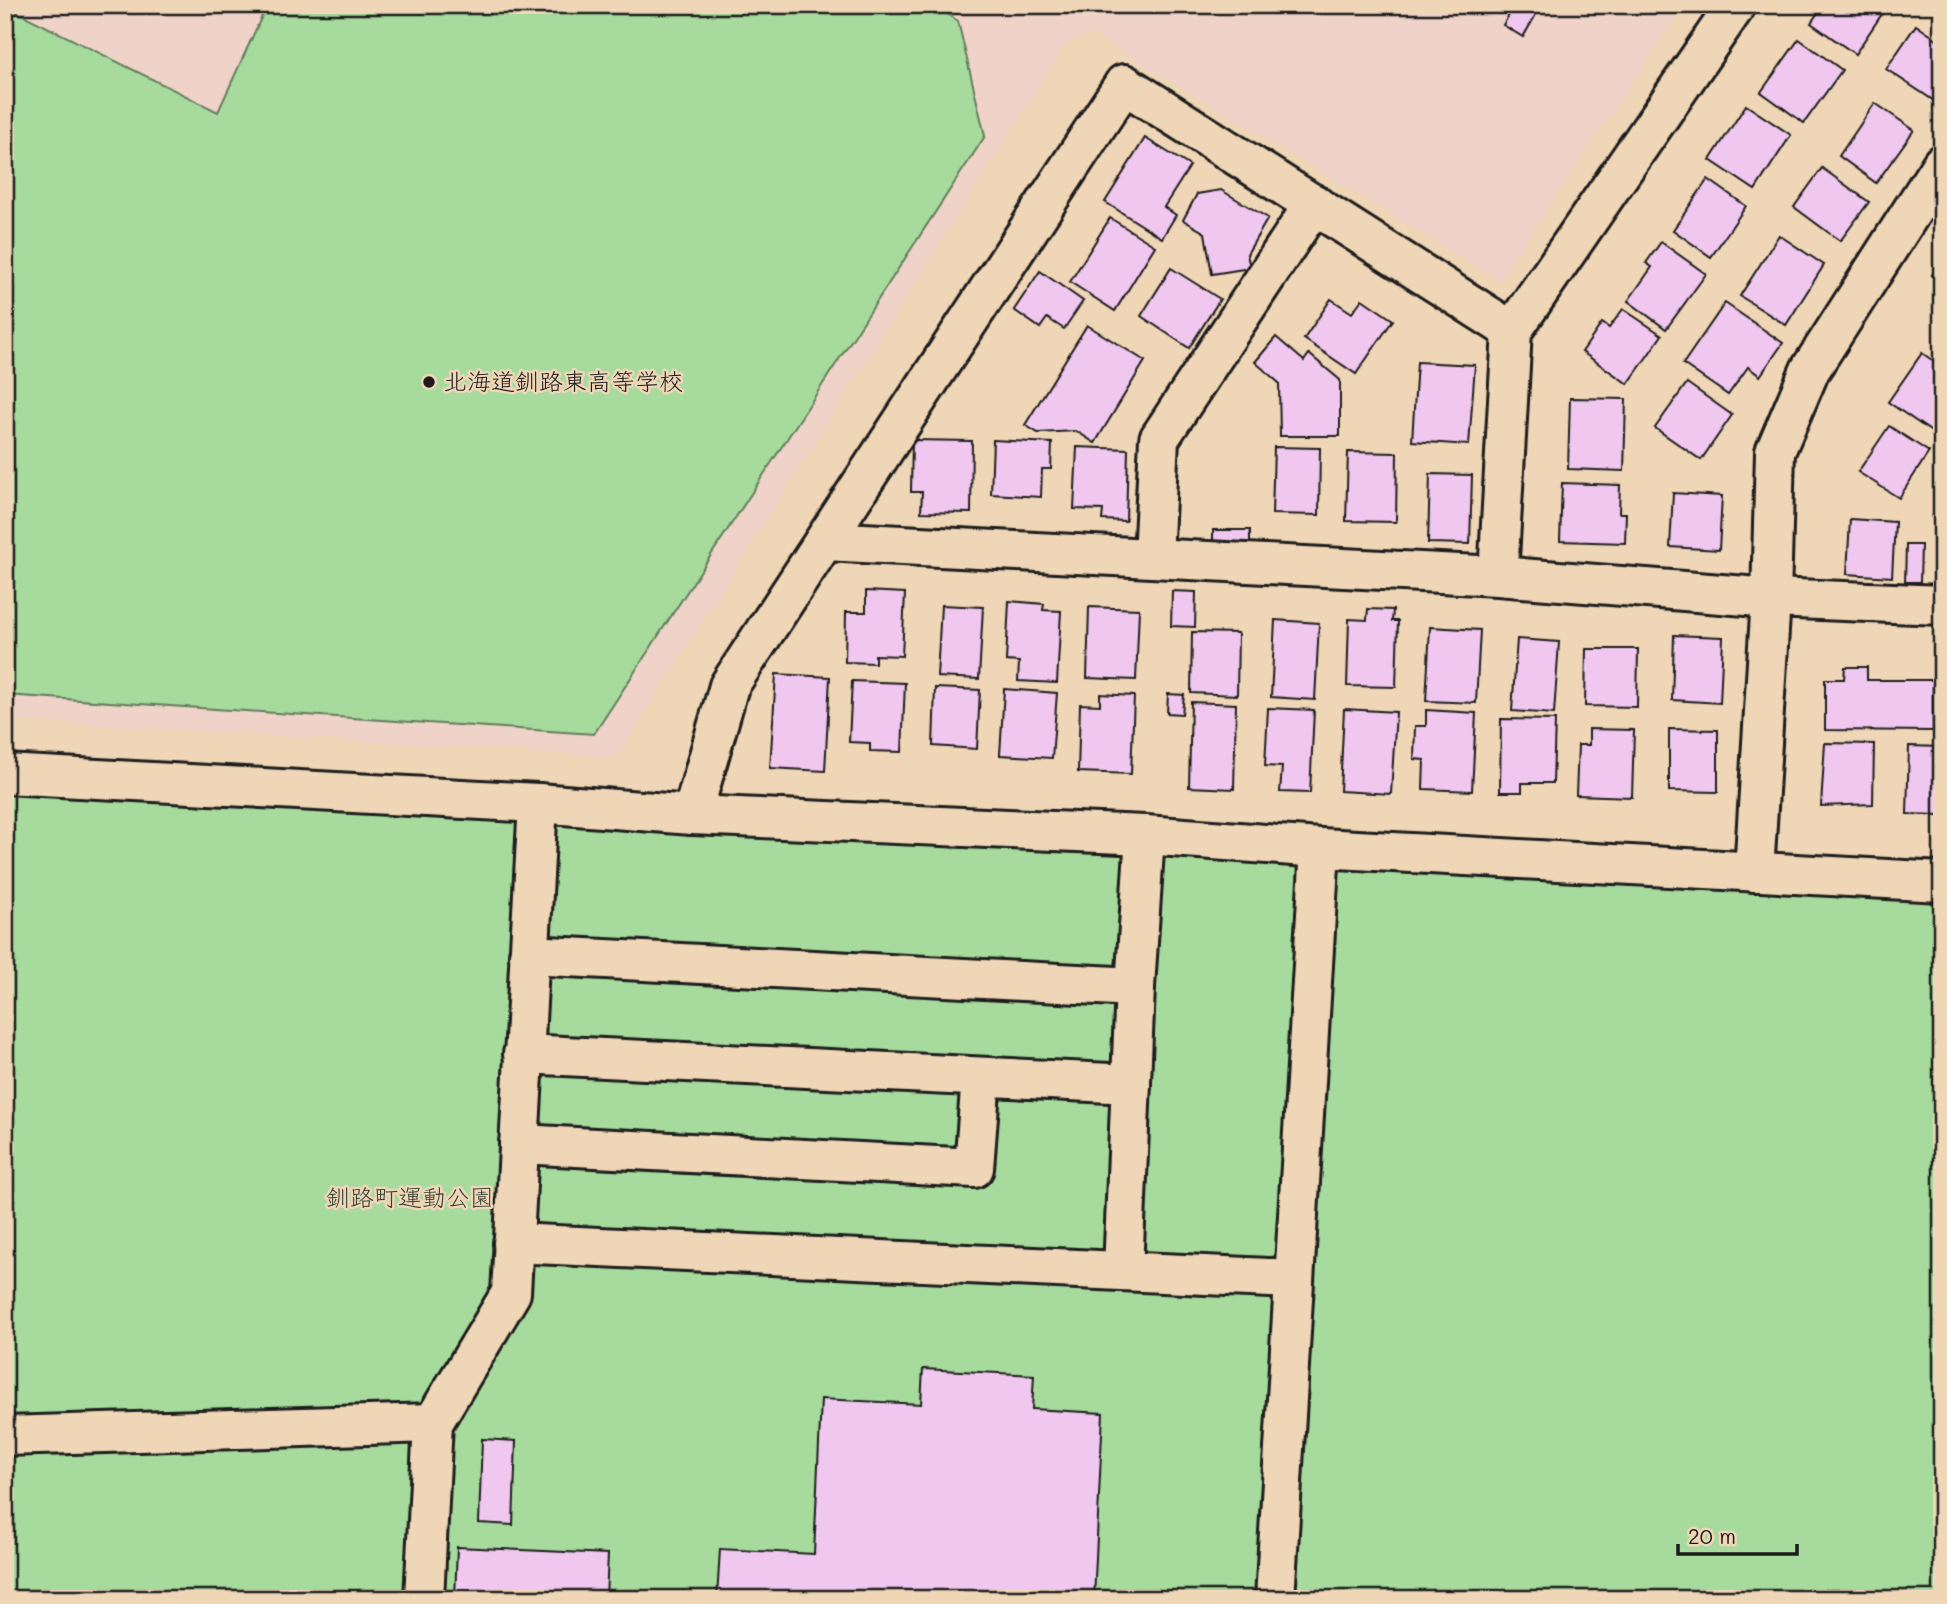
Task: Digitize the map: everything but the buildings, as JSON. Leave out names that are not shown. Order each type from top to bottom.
[{"type":"street","points":[[1498,576],[1512,331],[1735,6]]},
{"type":"street","points":[[692,815],[729,686],[1124,85],[1512,331]]},
{"type":"street","points":[[1754,872],[1770,598],[1775,452],[1810,370],[1942,164]]},
{"type":"street","points":[[1153,558],[1159,439],[1314,204]]},
{"type":"street","points":[[825,541],[1498,576],[1770,598],[1942,605]]},
{"type":"street","points":[[5,774],[538,803],[692,815],[1145,835],[1320,848],[1942,882]]},
{"type":"street","points":[[424,1599],[433,1423],[510,1293],[538,803]]},
{"type":"street","points":[[1124,1271],[1135,987],[1145,835]]},
{"type":"street","points":[[1275,1599],[1320,848]]},
{"type":"street","points":[[529,955],[1135,987]]},
{"type":"street","points":[[523,1054],[1131,1084]]},
{"type":"street","points":[[519,1144],[974,1168],[981,1077]]},
{"type":"street","points":[[513,1243],[1293,1279]]},
{"type":"street","points":[[5,1436],[433,1423]]},
{"type":"shaded area","name":"北海道釧路東高等学校","points":[[5,5],[1684,5],[1499,280],[1091,33],[1065,45],[617,757],[5,719]]},
{"type":"green space","name":"北海道釧路東高等学校","points":[[267,5],[934,5],[958,21],[985,136],[594,734],[5,695],[5,6],[218,112]]},
{"type":"green space","name":"釧路町運動公園","points":[[5,774],[1942,882],[1942,1599],[5,1599]]},
{"type":"place","name":"北海道釧路東高等学校","points":[[429,382]]}]
